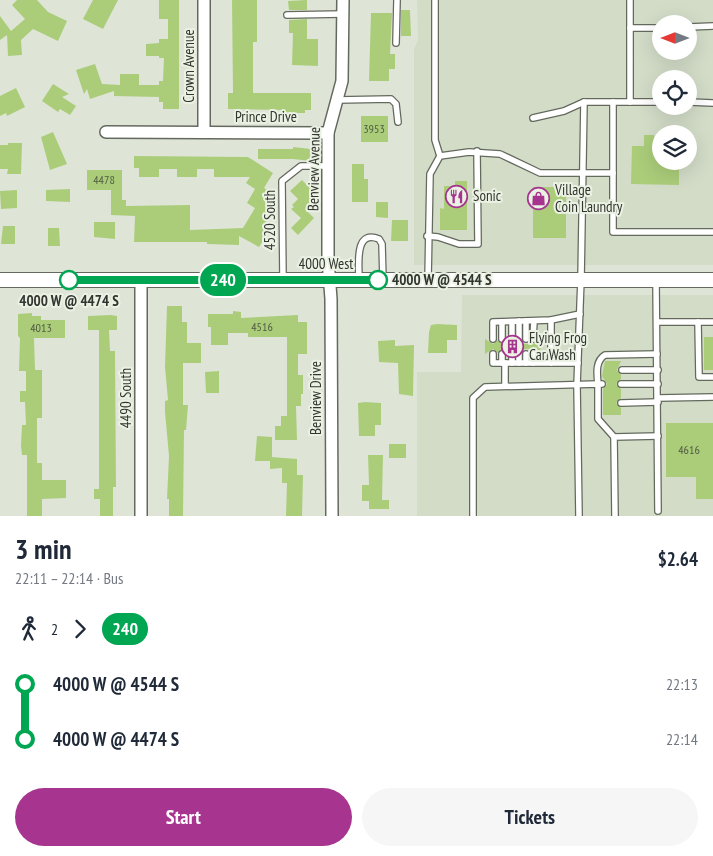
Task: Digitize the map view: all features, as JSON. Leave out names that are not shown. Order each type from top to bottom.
[{"type":"street","name":"Crown Avenue","points":[[204,0],[204,132]]},
{"type":"street","name":"Benview Avenue","points":[[330,280],[328,133],[343,73],[343,0]]},
{"type":"street","name":"Prince Drive","points":[[106,132],[328,133]]},
{"type":"street","name":"4000 West","points":[[0,280],[713,280]]},
{"type":"street","name":"4490 South","points":[[141,280],[141,516]]},
{"type":"street","name":"Benview Drive","points":[[330,280],[332,516]]},
{"type":"lane","points":[[396,43],[397,0]]},
{"type":"lane","points":[[428,280],[427,236],[430,174],[440,156],[435,140],[435,0]]},
{"type":"lane","points":[[630,0],[630,102]]},
{"type":"lane","points":[[287,15],[343,14]]},
{"type":"lane","points":[[698,27],[713,26]]},
{"type":"lane","points":[[630,28],[652,28]]},
{"type":"lane","points":[[337,100],[391,99],[396,104],[398,122]]},
{"type":"lane","points":[[533,118],[564,111],[584,102],[652,102]]},
{"type":"lane","points":[[578,516],[577,385],[584,173],[584,102]]},
{"type":"lane","points":[[614,102],[613,232],[713,232]]},
{"type":"lane","points":[[697,102],[713,103]]},
{"type":"lane","points":[[440,156],[477,151],[500,154],[540,173],[613,173]]},
{"type":"lane","points":[[427,236],[438,237],[459,244],[478,244],[477,151]]},
{"type":"lane","name":"4520 South","points":[[282,280],[282,181],[301,166],[328,166]]},
{"type":"lane","points":[[359,280],[360,244],[364,239],[370,237],[379,239],[382,244],[383,280]]},
{"type":"lane","points":[[656,279],[658,511]]},
{"type":"lane","points":[[493,339],[493,322],[551,320],[580,314]]},
{"type":"lane","points":[[551,320],[551,363]]},
{"type":"lane","points":[[526,321],[526,340]]},
{"type":"lane","points":[[533,340],[534,321]]},
{"type":"lane","points":[[502,322],[502,339]]},
{"type":"lane","points":[[516,322],[516,339]]},
{"type":"lane","points":[[657,322],[713,322]]},
{"type":"lane","points":[[698,322],[699,377],[713,377]]},
{"type":"lane","points":[[493,354],[493,363],[578,363]]},
{"type":"lane","points":[[502,354],[505,386]]},
{"type":"lane","points":[[512,364],[515,354],[522,363]]},
{"type":"lane","points":[[522,363],[526,354]]},
{"type":"lane","points":[[533,354],[533,363]]},
{"type":"lane","points":[[615,516],[614,437],[598,419],[600,358],[605,355],[657,354]]},
{"type":"lane","points":[[622,370],[658,370]]},
{"type":"lane","points":[[473,516],[473,398],[485,387],[600,384]]},
{"type":"lane","points":[[621,384],[658,384]]},
{"type":"lane","points":[[621,403],[713,397]]},
{"type":"lane","points":[[614,437],[658,436]]},
{"type":"shaded area","points":[[417,0],[713,0],[713,265],[414,265],[414,49],[418,40]]},
{"type":"shaded area","points":[[462,295],[713,295],[713,516],[417,516],[417,372],[461,372]]},
{"type":"building","points":[[17,0],[37,0],[48,12],[67,21],[58,41],[33,29],[21,40],[22,55],[8,56],[7,35],[0,40],[0,16],[11,31],[25,19],[12,5]]},
{"type":"building","points":[[93,0],[118,0],[103,29],[83,19]]},
{"type":"building","points":[[159,0],[179,0],[179,109],[163,109],[163,102],[159,102],[159,97],[114,96],[114,91],[90,99],[87,89],[84,94],[76,70],[95,64],[102,84],[120,85],[120,74],[139,74],[139,85],[159,85],[159,81],[163,81],[164,58],[146,56],[146,44],[159,43],[159,39],[168,39],[168,19],[159,19]]},
{"type":"building","points":[[232,0],[257,0],[257,42],[253,42],[253,93],[311,93],[311,110],[305,110],[305,113],[282,113],[282,110],[228,109],[228,93],[233,93]]},
{"type":"building","points":[[307,0],[307,10],[289,10],[288,1]]},
{"type":"building","points":[[401,10],[410,10],[411,36],[401,36]]},
{"type":"building","points":[[371,13],[392,13],[390,54],[395,54],[395,69],[389,69],[389,81],[369,81]]},
{"type":"building","points":[[307,19],[307,39],[318,39],[318,66],[292,65],[293,33],[289,33],[289,20]]},
{"type":"building","points":[[53,84],[69,94],[62,97],[76,106],[70,115],[60,109],[58,112],[42,101]]},
{"type":"building","points":[[16,88],[25,107],[7,116],[6,113],[0,116],[0,96]]},
{"type":"building","points":[[361,116],[388,116],[388,142],[361,142]]},
{"type":"building","points":[[53,132],[67,164],[50,170],[41,137]]},
{"type":"building","points":[[644,135],[652,135],[652,170],[679,170],[679,185],[631,184],[632,146],[644,146]]},
{"type":"building","points":[[8,143],[22,143],[21,174],[7,174],[8,169],[0,169],[0,145],[8,145]]},
{"type":"building","points":[[293,147],[311,149],[311,161],[258,159],[258,149],[293,149]]},
{"type":"building","points":[[134,156],[248,157],[273,173],[264,188],[274,194],[266,206],[273,211],[265,224],[271,228],[259,247],[239,236],[239,245],[207,244],[207,242],[134,242],[135,216],[111,215],[111,190],[87,190],[87,170],[122,170],[122,200],[126,200],[126,206],[190,205],[190,230],[243,228],[255,208],[247,203],[255,189],[246,183],[250,177],[214,177],[214,169],[197,169],[197,177],[177,177],[177,169],[159,169],[159,177],[139,177],[139,168],[134,168]]},
{"type":"building","points":[[352,164],[364,164],[364,179],[368,179],[368,202],[352,202]]},
{"type":"building","points":[[302,180],[315,193],[310,199],[312,201],[305,209],[314,218],[298,235],[291,228],[301,218],[291,209],[298,199],[290,191]]},
{"type":"building","points":[[455,181],[467,181],[467,230],[440,230],[440,208],[444,209],[444,186],[455,186]]},
{"type":"building","points":[[533,187],[566,187],[566,238],[533,238]]},
{"type":"building","points":[[70,189],[70,202],[46,201],[46,190]]},
{"type":"building","points":[[17,190],[17,208],[1,209],[0,191]]},
{"type":"building","points":[[376,202],[388,202],[388,218],[376,217]]},
{"type":"building","points":[[392,220],[408,220],[408,241],[391,241]]},
{"type":"building","points":[[94,222],[115,222],[115,239],[94,237]]},
{"type":"building","points":[[3,226],[15,226],[15,244],[1,244]]},
{"type":"building","points":[[48,228],[59,228],[60,246],[48,246]]},
{"type":"building","points":[[167,306],[182,306],[182,322],[187,322],[187,343],[201,343],[201,363],[183,363],[183,405],[188,405],[186,430],[184,430],[183,516],[169,516],[169,499],[167,499],[169,456],[165,412],[165,401],[168,400],[165,367]]},
{"type":"building","points":[[233,311],[241,312],[241,318],[298,315],[298,322],[307,322],[307,354],[298,354],[298,375],[303,375],[303,394],[301,394],[301,406],[296,406],[297,440],[275,440],[275,426],[281,426],[281,416],[287,416],[287,337],[248,337],[248,333],[228,333],[228,345],[211,345],[211,327],[208,327],[208,314],[233,314]]},
{"type":"building","points":[[32,313],[32,316],[41,316],[41,320],[65,320],[65,338],[34,338],[35,370],[42,370],[42,418],[37,418],[37,463],[42,463],[42,480],[66,480],[66,498],[42,499],[42,516],[27,516],[27,455],[22,455],[21,446],[22,425],[26,425],[25,402],[20,402],[20,391],[26,391],[26,371],[19,371],[20,338],[18,336],[18,314]]},
{"type":"building","points":[[88,316],[117,316],[117,330],[109,330],[110,351],[115,351],[116,487],[113,487],[113,516],[100,516],[100,499],[94,499],[94,489],[99,489],[99,330],[88,330]]},
{"type":"building","points":[[431,325],[457,325],[457,340],[447,340],[447,353],[428,353]]},
{"type":"building","points":[[704,337],[713,337],[713,370],[704,370]]},
{"type":"building","points":[[485,339],[493,344],[498,340],[504,343],[507,339],[512,344],[533,344],[541,340],[540,354],[533,349],[512,349],[507,354],[504,350],[498,353],[493,349],[485,354]]},
{"type":"building","points":[[395,340],[395,346],[414,345],[413,396],[399,394],[398,363],[379,362],[378,341]]},
{"type":"building","points":[[605,361],[621,361],[617,370],[621,375],[621,379],[616,384],[621,389],[621,398],[616,403],[621,408],[621,415],[603,415],[603,389],[607,384],[602,376]]},
{"type":"building","points":[[219,371],[219,393],[206,393],[205,372]]},
{"type":"building","points":[[358,403],[381,403],[381,425],[375,425],[375,436],[359,436]]},
{"type":"building","points":[[666,423],[713,423],[713,499],[696,499],[696,477],[666,477]]},
{"type":"building","points":[[257,436],[272,437],[272,457],[297,459],[297,475],[303,475],[302,516],[286,516],[287,483],[282,483],[282,468],[270,469],[270,461],[255,461]]},
{"type":"building","points":[[389,444],[406,444],[406,458],[389,458]]},
{"type":"building","points":[[368,455],[383,455],[382,500],[389,500],[389,509],[369,509],[369,501],[362,501],[362,485],[369,485]]},
{"type":"bus line","name":"240","points":[[69,280],[378,280]]},
{"type":"place","name":"Sonic","points":[[457,196]]},
{"type":"place","name":"Village Coin Laundry","points":[[539,199]]},
{"type":"place","name":"4000 W @ 4474 S","points":[[69,280]]},
{"type":"place","name":"4000 W @ 4544 S","points":[[378,280]]},
{"type":"place","name":"Flying Frog Car Wash","points":[[513,347]]}]
